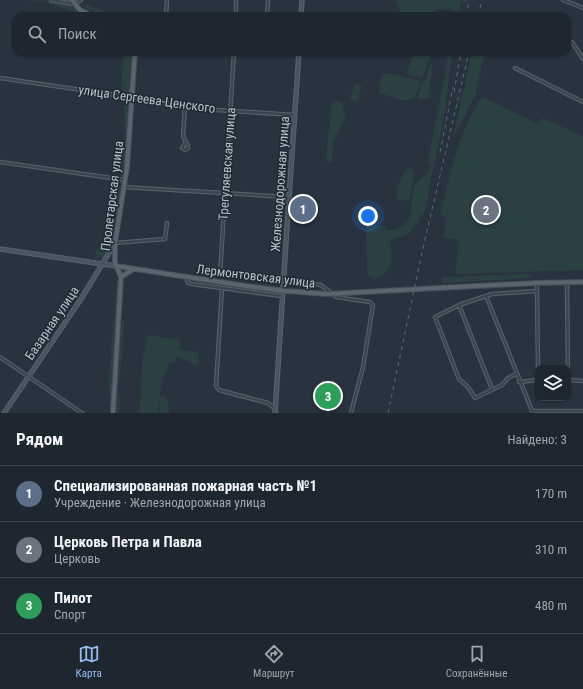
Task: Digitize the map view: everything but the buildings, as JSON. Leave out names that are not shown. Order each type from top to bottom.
[{"type":"main road","points":[[73,2],[87,12]]},
{"type":"main road","name":"Пролетарская улица","points":[[113,413],[121,277],[116,266],[114,243],[127,167],[135,56]]},
{"type":"main road","name":"Лермонтовская улица","points":[[116,266],[286,292],[327,294],[583,282]]},
{"type":"main road","points":[[121,277],[128,271],[136,269]]},
{"type":"street","points":[[51,0],[73,2],[81,0]]},
{"type":"street","points":[[166,12],[167,0]]},
{"type":"street","points":[[236,0],[236,12]]},
{"type":"street","points":[[267,12],[268,0]]},
{"type":"street","points":[[301,12],[302,0]]},
{"type":"street","points":[[564,0],[583,8]]},
{"type":"street","points":[[572,42],[583,59]]},
{"type":"street","name":"Трегуляевская улица","points":[[220,275],[234,56]]},
{"type":"street","name":"Железнодорожная улица","points":[[275,411],[281,296],[290,197],[299,56]]},
{"type":"street","points":[[515,68],[583,102]]},
{"type":"street","name":"улица Сергеева-Ценского","points":[[0,78],[185,106],[231,111],[295,115]]},
{"type":"street","points":[[185,106],[183,136],[186,142]]},
{"type":"street","points":[[0,162],[125,180]]},
{"type":"street","points":[[123,187],[290,197]]},
{"type":"street","points":[[114,243],[165,239],[167,223]]},
{"type":"street","name":"Базарная улица","points":[[4,413],[103,264],[114,243]]},
{"type":"street","name":"Лермонтовская улица","points":[[0,248],[116,266]]},
{"type":"street","points":[[186,277],[188,283],[192,284],[281,296]]},
{"type":"street","points":[[283,280],[324,287],[333,296],[370,302],[374,308],[363,367],[351,413]]},
{"type":"street","points":[[567,282],[568,365]]},
{"type":"street","points":[[537,283],[538,365]]},
{"type":"street","points":[[222,288],[216,386],[219,390],[268,403],[275,411]]},
{"type":"street","points":[[516,374],[508,378],[502,385],[475,398],[468,387],[459,379],[435,317],[459,305],[486,296],[537,291]]},
{"type":"street","points":[[486,296],[532,412],[583,411]]},
{"type":"street","points":[[459,305],[492,389]]},
{"type":"street","points":[[0,357],[82,413]]},
{"type":"street","points":[[519,382],[535,380]]},
{"type":"street","points":[[571,380],[583,381]]},
{"type":"street","points":[[268,403],[272,402],[275,398]]},
{"type":"green space","points":[[28,0],[49,1],[70,5],[81,12],[74,12],[44,2]]},
{"type":"green space","points":[[396,0],[467,0],[467,3],[461,1],[459,12],[444,8],[437,9],[436,12],[400,12]]},
{"type":"green space","points":[[85,4],[107,12],[94,12],[86,8]]},
{"type":"green space","points":[[124,56],[133,56],[130,93],[123,94],[121,83]]},
{"type":"green space","points":[[413,56],[431,56],[422,77],[406,74]]},
{"type":"green space","points":[[448,56],[452,56],[445,111],[424,214],[420,216],[419,222],[408,234],[390,242],[392,255],[390,265],[381,277],[375,280],[367,274],[366,225],[385,226],[387,231],[391,231],[403,226],[408,221],[415,185],[429,170],[430,164],[428,161]]},
{"type":"green space","points":[[471,56],[484,56],[475,96],[453,138]]},
{"type":"green space","points":[[431,61],[432,69],[430,98],[420,99],[418,98],[421,84],[426,79]]},
{"type":"green space","points":[[386,73],[421,81],[414,99],[403,100],[379,93],[382,75]]},
{"type":"green space","points":[[355,84],[362,86],[357,102],[350,100]]},
{"type":"green space","points":[[124,97],[130,100],[126,170],[123,178],[121,178],[125,139]]},
{"type":"green space","points":[[482,97],[539,124],[542,118],[583,136],[583,270],[455,274],[459,240],[443,238],[447,218],[440,215],[451,169],[461,139],[474,110]]},
{"type":"green space","points":[[332,100],[343,103],[345,119],[333,143],[332,162],[328,163],[326,160]]},
{"type":"green space","points":[[409,168],[413,170],[410,198],[406,201],[397,199],[396,196],[399,182],[406,170]]},
{"type":"green space","points":[[119,181],[120,197],[112,241],[106,256],[94,259],[96,252],[112,225]]},
{"type":"green space","points":[[531,274],[532,278],[443,283],[442,277]]},
{"type":"green space","points":[[117,279],[119,279],[112,409],[110,409],[109,378]]},
{"type":"green space","points":[[124,320],[123,349],[118,390],[120,400],[119,413],[116,413],[122,322]]},
{"type":"green space","points":[[147,335],[181,340],[179,349],[199,353],[198,366],[177,357],[175,362],[170,361],[163,376],[159,397],[163,395],[168,402],[169,413],[160,413],[159,399],[158,413],[140,413],[142,365]]},
{"type":"railway","points":[[467,12],[469,0]]},
{"type":"railway","points":[[479,12],[482,0]]},
{"type":"railway","points":[[454,92],[460,56]]},
{"type":"railway","points":[[388,413],[423,248],[468,56]]},
{"type":"railway","points":[[440,152],[453,87]]},
{"type":"place","name":"Специализированная пожарная часть №1","points":[[303,209]]},
{"type":"place","name":"Церковь Петра и Павла","points":[[486,210]]},
{"type":"place","name":"Пилот","points":[[328,396]]}]
